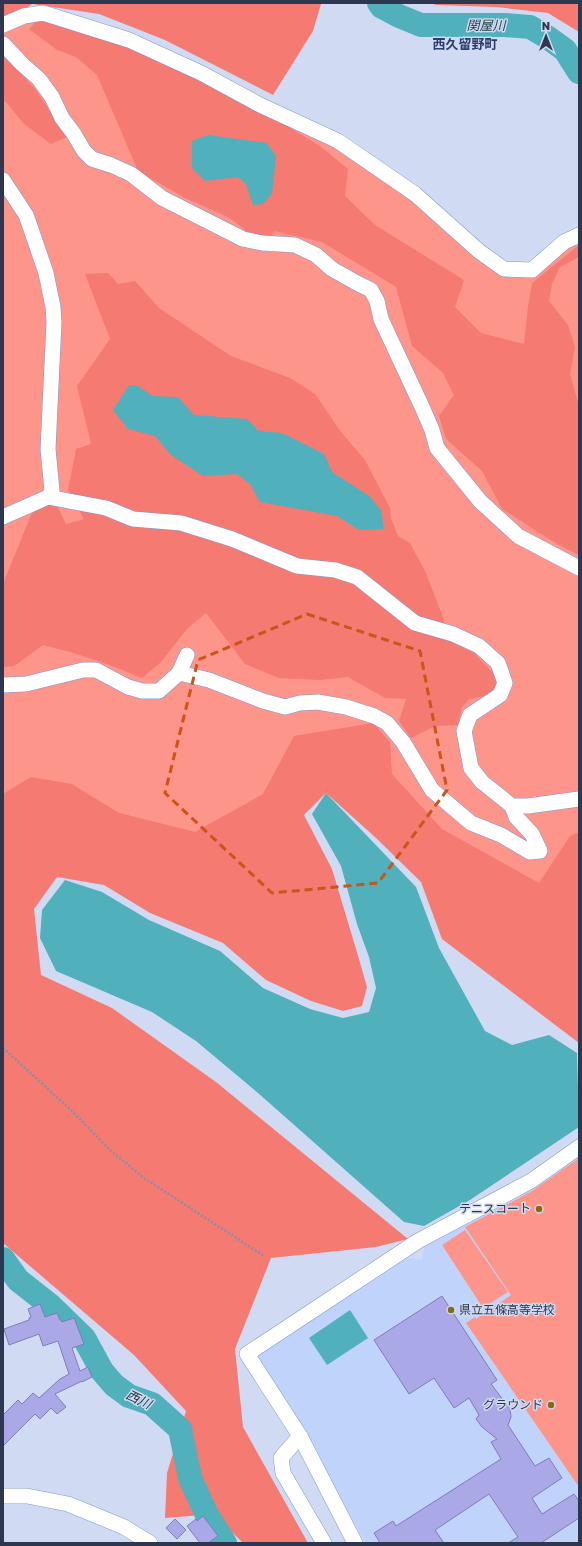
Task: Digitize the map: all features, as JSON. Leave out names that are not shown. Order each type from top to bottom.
[{"type":"street","points":[[3,25],[24,16],[43,13],[129,40],[201,73],[260,106],[338,141],[415,194],[480,252],[504,269],[532,270],[564,242],[579,235]]},
{"type":"street","points":[[3,44],[39,79],[52,97],[62,118],[84,151],[92,159],[111,165],[131,174],[162,198],[243,239],[262,243],[295,245],[316,256],[332,269],[371,290],[377,301],[382,319],[432,430],[437,448],[480,501],[518,536],[579,568]]},
{"type":"street","points":[[3,180],[26,215],[46,273],[53,307],[54,322],[48,449],[52,491],[48,497],[3,517]]},
{"type":"street","points":[[48,497],[106,508],[133,519],[181,523],[232,539],[297,566],[335,570],[357,577],[415,623],[453,634],[479,646],[498,663],[505,683],[500,695],[470,715],[464,731],[471,768],[482,782],[512,806],[516,817],[532,834],[540,851],[530,852],[501,835],[471,823],[432,790],[403,742],[387,723],[374,716],[346,707],[318,702],[300,703],[285,707],[263,701],[209,680],[179,673]]},
{"type":"street","points":[[3,685],[26,684],[83,670],[96,670],[128,687],[142,691],[160,691],[179,673],[187,655]]},
{"type":"street","points":[[512,806],[528,806],[579,799]]},
{"type":"street","points":[[355,1543],[300,1436],[247,1354],[418,1241],[531,1181],[579,1147]]},
{"type":"street","points":[[300,1436],[281,1458],[283,1473],[324,1543]]},
{"type":"street","points":[[3,1496],[27,1496],[68,1504],[124,1527],[150,1543]]},
{"type":"path","points":[[3,1048],[71,1110],[110,1150],[144,1178],[264,1256]]},
{"type":"highlighted area","points":[[307,614],[420,651],[447,790],[378,883],[272,893],[165,793],[198,660]]},
{"type":"shaded area","points":[[3,3],[321,4],[313,31],[273,95],[165,40],[99,14],[32,4],[14,18],[3,24]]},
{"type":"shaded area","points":[[431,3],[579,3],[579,32],[548,13],[496,7],[436,5]]},
{"type":"shaded area","points":[[60,12],[95,22],[163,49],[246,91],[362,165],[518,276],[570,246],[579,243],[579,911],[327,766],[277,859],[3,827],[3,19]]},
{"type":"shaded area","points":[[41,16],[129,44],[258,108],[320,146],[348,169],[345,196],[375,225],[464,280],[455,307],[481,333],[524,344],[532,283],[579,245],[579,257],[560,267],[552,284],[549,301],[568,325],[575,347],[570,374],[579,406],[579,555],[554,542],[502,509],[482,471],[446,439],[439,416],[454,395],[443,373],[412,346],[396,287],[322,242],[274,231],[270,237],[249,235],[243,228],[228,217],[185,198],[138,171],[97,75],[76,57],[57,50],[29,29]]},
{"type":"shaded area","points":[[3,55],[36,90],[67,137],[51,144],[24,124],[6,102],[3,101]]},
{"type":"shaded area","points":[[208,135],[267,143],[276,156],[272,194],[263,204],[253,205],[246,184],[238,177],[205,181],[192,168],[192,141]]},
{"type":"shaded area","points":[[108,273],[118,284],[135,281],[159,308],[231,356],[290,378],[315,394],[341,432],[365,460],[390,508],[391,518],[398,536],[410,543],[426,573],[444,620],[445,639],[474,653],[498,678],[495,689],[485,696],[469,699],[462,707],[458,725],[435,726],[411,738],[399,721],[406,699],[385,698],[348,677],[320,680],[279,678],[245,664],[206,613],[187,629],[161,662],[142,678],[93,659],[43,645],[14,666],[3,667],[3,584],[31,515],[42,504],[56,504],[66,524],[84,519],[68,490],[76,449],[91,444],[77,386],[110,339],[85,274]]},
{"type":"shaded area","points":[[129,385],[138,386],[152,396],[178,397],[194,415],[247,419],[259,431],[282,433],[324,454],[332,472],[369,496],[381,510],[384,529],[359,530],[337,516],[260,502],[250,484],[237,474],[203,476],[170,454],[155,436],[128,429],[113,410]]},
{"type":"shaded area","points":[[373,723],[390,742],[392,774],[442,829],[539,883],[570,836],[579,832],[579,1043],[442,939],[421,882],[375,837],[326,793],[304,815],[332,869],[367,987],[362,1006],[343,1011],[311,1001],[266,980],[223,943],[150,913],[104,885],[57,877],[34,909],[41,975],[112,1008],[216,1082],[408,1239],[376,1247],[271,1258],[235,1349],[243,1427],[308,1543],[243,1543],[214,1514],[165,1518],[167,1473],[186,1411],[134,1355],[3,1243],[3,794],[31,777],[72,784],[119,813],[195,832],[263,794],[294,736]]},
{"type":"shaded area","points":[[326,793],[416,887],[439,948],[485,1031],[512,1045],[549,1035],[577,1053],[579,1127],[470,1200],[424,1226],[404,1222],[258,1093],[196,1041],[152,1012],[56,971],[40,938],[42,910],[65,880],[102,892],[149,920],[220,951],[263,988],[310,1009],[343,1018],[369,1012],[376,988],[369,957],[357,924],[341,866],[312,814]]},
{"type":"shaded area","name":"県立五條高等学校","points":[[579,1153],[579,1543],[366,1543],[313,1450],[316,1448],[290,1406],[285,1409],[257,1362],[257,1353],[387,1267],[409,1258],[422,1260],[425,1244]]},
{"type":"shaded area","name":"グラウンド","points":[[579,1158],[579,1487],[466,1323],[475,1317],[476,1319],[511,1295],[465,1227],[532,1191]]},
{"type":"shaded area","points":[[465,1230],[508,1292],[483,1308],[442,1245]]},
{"type":"shaded area","points":[[350,1310],[368,1338],[327,1365],[309,1338]]},
{"type":"building","points":[[442,1296],[497,1380],[491,1384],[510,1409],[511,1417],[508,1425],[535,1466],[549,1458],[562,1478],[532,1498],[542,1514],[574,1494],[579,1501],[579,1518],[541,1543],[508,1543],[518,1537],[489,1494],[435,1530],[444,1543],[380,1543],[374,1533],[393,1521],[396,1526],[501,1459],[491,1442],[497,1439],[482,1427],[476,1419],[479,1415],[469,1398],[454,1408],[434,1378],[409,1394],[374,1340]]},
{"type":"building","points":[[40,1304],[45,1317],[57,1313],[62,1322],[74,1318],[84,1344],[72,1348],[80,1371],[88,1367],[92,1377],[55,1394],[66,1407],[57,1414],[51,1408],[40,1419],[35,1414],[3,1446],[3,1415],[18,1400],[22,1404],[33,1393],[39,1398],[60,1379],[69,1374],[58,1341],[43,1346],[39,1334],[9,1345],[4,1329],[29,1320],[31,1317],[28,1309]]},
{"type":"building","points":[[203,1516],[218,1536],[208,1543],[200,1543],[187,1526]]},
{"type":"building","points":[[175,1519],[186,1530],[177,1539],[166,1528]]},
{"type":"waterway","name":"関屋川","points":[[379,3],[382,7],[399,16],[421,25],[505,25],[530,27],[565,50],[579,72]]},
{"type":"waterway","name":"西川","points":[[3,1259],[18,1280],[51,1306],[84,1338],[102,1371],[114,1385],[129,1396],[152,1404],[180,1429],[190,1478],[207,1515],[225,1543]]},
{"type":"place","name":"テニスコート","points":[[539,1209]]},
{"type":"place","name":"県立五條高等学校","points":[[451,1310]]},
{"type":"place","name":"グラウンド","points":[[551,1405]]},
{"type":"district","name":"西久留野町","points":[[465,44]]}]
